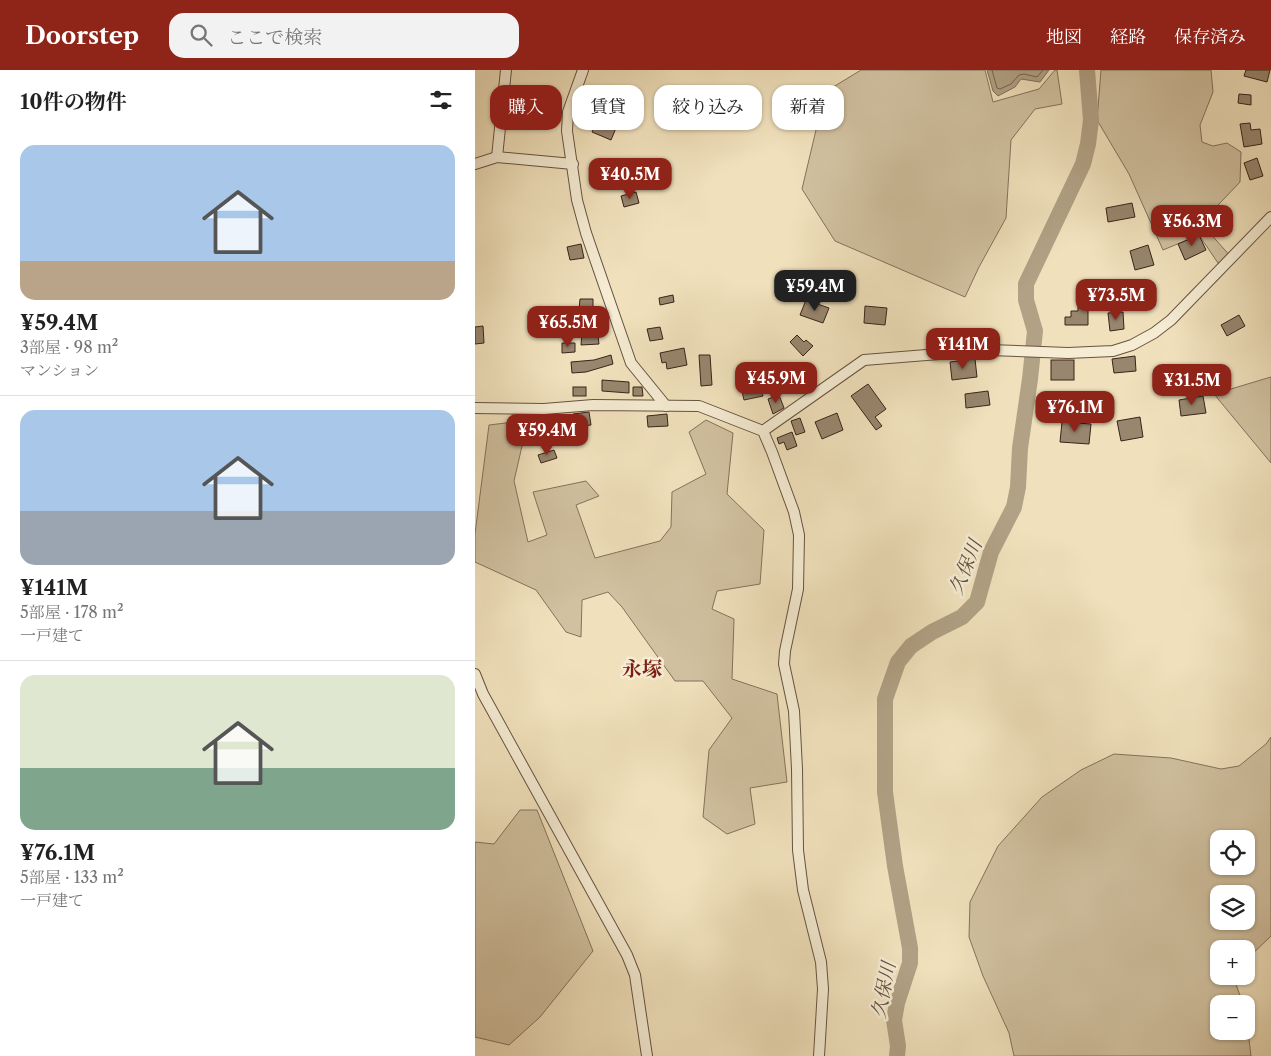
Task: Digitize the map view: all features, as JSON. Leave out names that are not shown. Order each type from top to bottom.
[{"type":"street","points":[[497,157],[506,70]]},
{"type":"street","points":[[583,70],[568,112],[567,131],[577,200],[585,233],[631,362],[665,406]]},
{"type":"street","points":[[475,164],[497,157],[573,164]]},
{"type":"street","points":[[763,431],[864,360],[989,350],[1042,353],[1113,351],[1132,345],[1154,333],[1176,315],[1271,217]]},
{"type":"street","points":[[475,408],[544,409],[593,405],[699,406],[763,431],[791,504],[799,535],[799,589],[785,651],[784,664],[794,711],[798,850],[803,890],[821,962],[823,989],[819,1056]]},
{"type":"street","points":[[475,674],[483,694],[624,948],[635,975],[647,1056]]},
{"type":"shaded area","points":[[861,70],[985,70],[993,102],[1039,89],[1057,70],[1062,104],[1035,109],[1011,140],[1006,218],[965,297],[835,241],[802,189],[816,130],[844,130],[844,85],[836,85]]},
{"type":"shaded area","points":[[1101,70],[1211,70],[1213,92],[1200,125],[1202,142],[1213,146],[1227,143],[1241,152],[1240,182],[1201,223],[1232,258],[1218,263],[1199,235],[1163,250],[1129,174],[1097,120]]},
{"type":"shaded area","points":[[1271,377],[1271,463],[1214,394]]},
{"type":"shaded area","points":[[539,419],[550,433],[522,446],[514,481],[528,542],[547,535],[533,492],[586,481],[599,496],[576,505],[595,558],[660,541],[671,527],[672,492],[706,474],[689,432],[706,420],[733,433],[727,494],[764,530],[760,584],[717,591],[712,609],[734,619],[732,679],[777,694],[787,782],[750,788],[755,824],[727,834],[703,817],[709,750],[732,718],[703,681],[675,681],[622,607],[608,592],[582,600],[581,637],[566,632],[536,590],[475,562],[475,534],[489,425]]},
{"type":"shaded area","points":[[1271,737],[1271,936],[1255,951],[1255,940],[1210,940],[1210,985],[1236,985],[1240,995],[1210,995],[1210,1040],[1249,1040],[1251,1056],[1014,1056],[1009,1033],[983,976],[969,937],[970,902],[998,846],[1042,797],[1081,770],[1114,754],[1171,758],[1221,769],[1239,766],[1266,744]]},
{"type":"shaded area","points":[[520,810],[537,810],[593,951],[540,1017],[509,1045],[475,1037],[475,842],[494,844]]},
{"type":"water","points":[[987,70],[1049,70],[1040,82],[1021,79],[1015,87],[998,96],[993,91]]},
{"type":"building","points":[[1246,70],[1270,70],[1267,82],[1244,76]]},
{"type":"building","points":[[1239,94],[1251,95],[1251,105],[1238,103]]},
{"type":"building","points":[[1250,123],[1251,130],[1260,129],[1262,144],[1244,147],[1240,124]]},
{"type":"building","points":[[593,130],[615,130],[611,140],[592,132]]},
{"type":"building","points":[[1257,158],[1263,176],[1250,180],[1244,163]]},
{"type":"building","points":[[636,192],[639,203],[624,207],[621,196]]},
{"type":"building","points":[[1132,203],[1135,217],[1108,222],[1106,208]]},
{"type":"building","points":[[1199,235],[1206,250],[1185,260],[1178,244]]},
{"type":"building","points":[[581,244],[584,258],[570,260],[567,247]]},
{"type":"building","points":[[1148,245],[1154,265],[1135,270],[1130,251]]},
{"type":"building","points":[[673,295],[674,302],[660,305],[659,298]]},
{"type":"building","points":[[580,299],[593,299],[593,308],[591,308],[592,336],[598,336],[599,344],[581,345],[583,320],[578,320]]},
{"type":"building","points":[[806,300],[829,308],[823,323],[800,315]]},
{"type":"building","points":[[1078,305],[1088,305],[1088,325],[1065,325],[1065,317],[1071,317],[1071,311],[1078,311]]},
{"type":"building","points":[[865,306],[887,308],[885,325],[864,323]]},
{"type":"building","points":[[1123,312],[1124,329],[1110,331],[1108,313]]},
{"type":"building","points":[[1239,315],[1245,326],[1227,336],[1221,325]]},
{"type":"building","points":[[483,326],[484,343],[475,344],[475,327]]},
{"type":"building","points":[[660,327],[663,339],[650,341],[647,329]]},
{"type":"building","points":[[797,335],[804,342],[806,340],[813,346],[803,356],[790,342]]},
{"type":"building","points":[[562,343],[575,343],[575,352],[562,353]]},
{"type":"building","points":[[684,348],[687,365],[667,369],[666,362],[662,363],[660,353]]},
{"type":"building","points":[[611,355],[613,364],[586,372],[572,373],[571,362],[594,360]]},
{"type":"building","points":[[699,355],[710,355],[712,385],[701,386]]},
{"type":"building","points":[[1135,356],[1136,371],[1114,373],[1112,359]]},
{"type":"building","points":[[975,359],[977,377],[952,380],[950,362]]},
{"type":"building","points":[[1051,360],[1074,360],[1074,380],[1051,380]]},
{"type":"building","points":[[602,380],[629,382],[629,393],[602,391]]},
{"type":"building","points":[[760,382],[763,396],[744,400],[741,387]]},
{"type":"building","points":[[868,384],[886,409],[875,417],[882,426],[876,430],[851,396]]},
{"type":"building","points":[[573,387],[586,387],[586,396],[573,396]]},
{"type":"building","points":[[633,387],[642,387],[643,396],[633,396]]},
{"type":"building","points":[[988,391],[990,405],[966,408],[965,394]]},
{"type":"building","points":[[779,395],[784,408],[773,414],[768,399]]},
{"type":"building","points":[[1203,396],[1206,413],[1181,416],[1179,400]]},
{"type":"building","points":[[589,412],[591,425],[575,427],[573,414]]},
{"type":"building","points":[[837,413],[843,430],[822,439],[815,422]]},
{"type":"building","points":[[667,414],[668,426],[648,427],[647,416]]},
{"type":"building","points":[[1140,417],[1143,437],[1121,441],[1117,421]]},
{"type":"building","points":[[800,418],[805,432],[796,435],[791,421]]},
{"type":"building","points":[[1062,422],[1091,424],[1089,444],[1060,442]]},
{"type":"building","points":[[792,432],[797,446],[787,450],[784,442],[779,444],[777,438]]},
{"type":"building","points":[[554,450],[557,458],[541,463],[538,455]]},
{"type":"waterway","name":"久保川","points":[[897,1056],[898,1046],[894,1020],[897,1003],[910,963],[910,948],[895,866],[885,792],[885,699],[898,662],[911,646],[932,632],[962,617],[977,602],[991,552],[1014,507],[1018,487],[1020,448],[1035,331],[1026,300],[1026,284],[1083,164],[1091,120],[1087,70]]},
{"type":"district","name":"永塚","points":[[642,669]]}]
